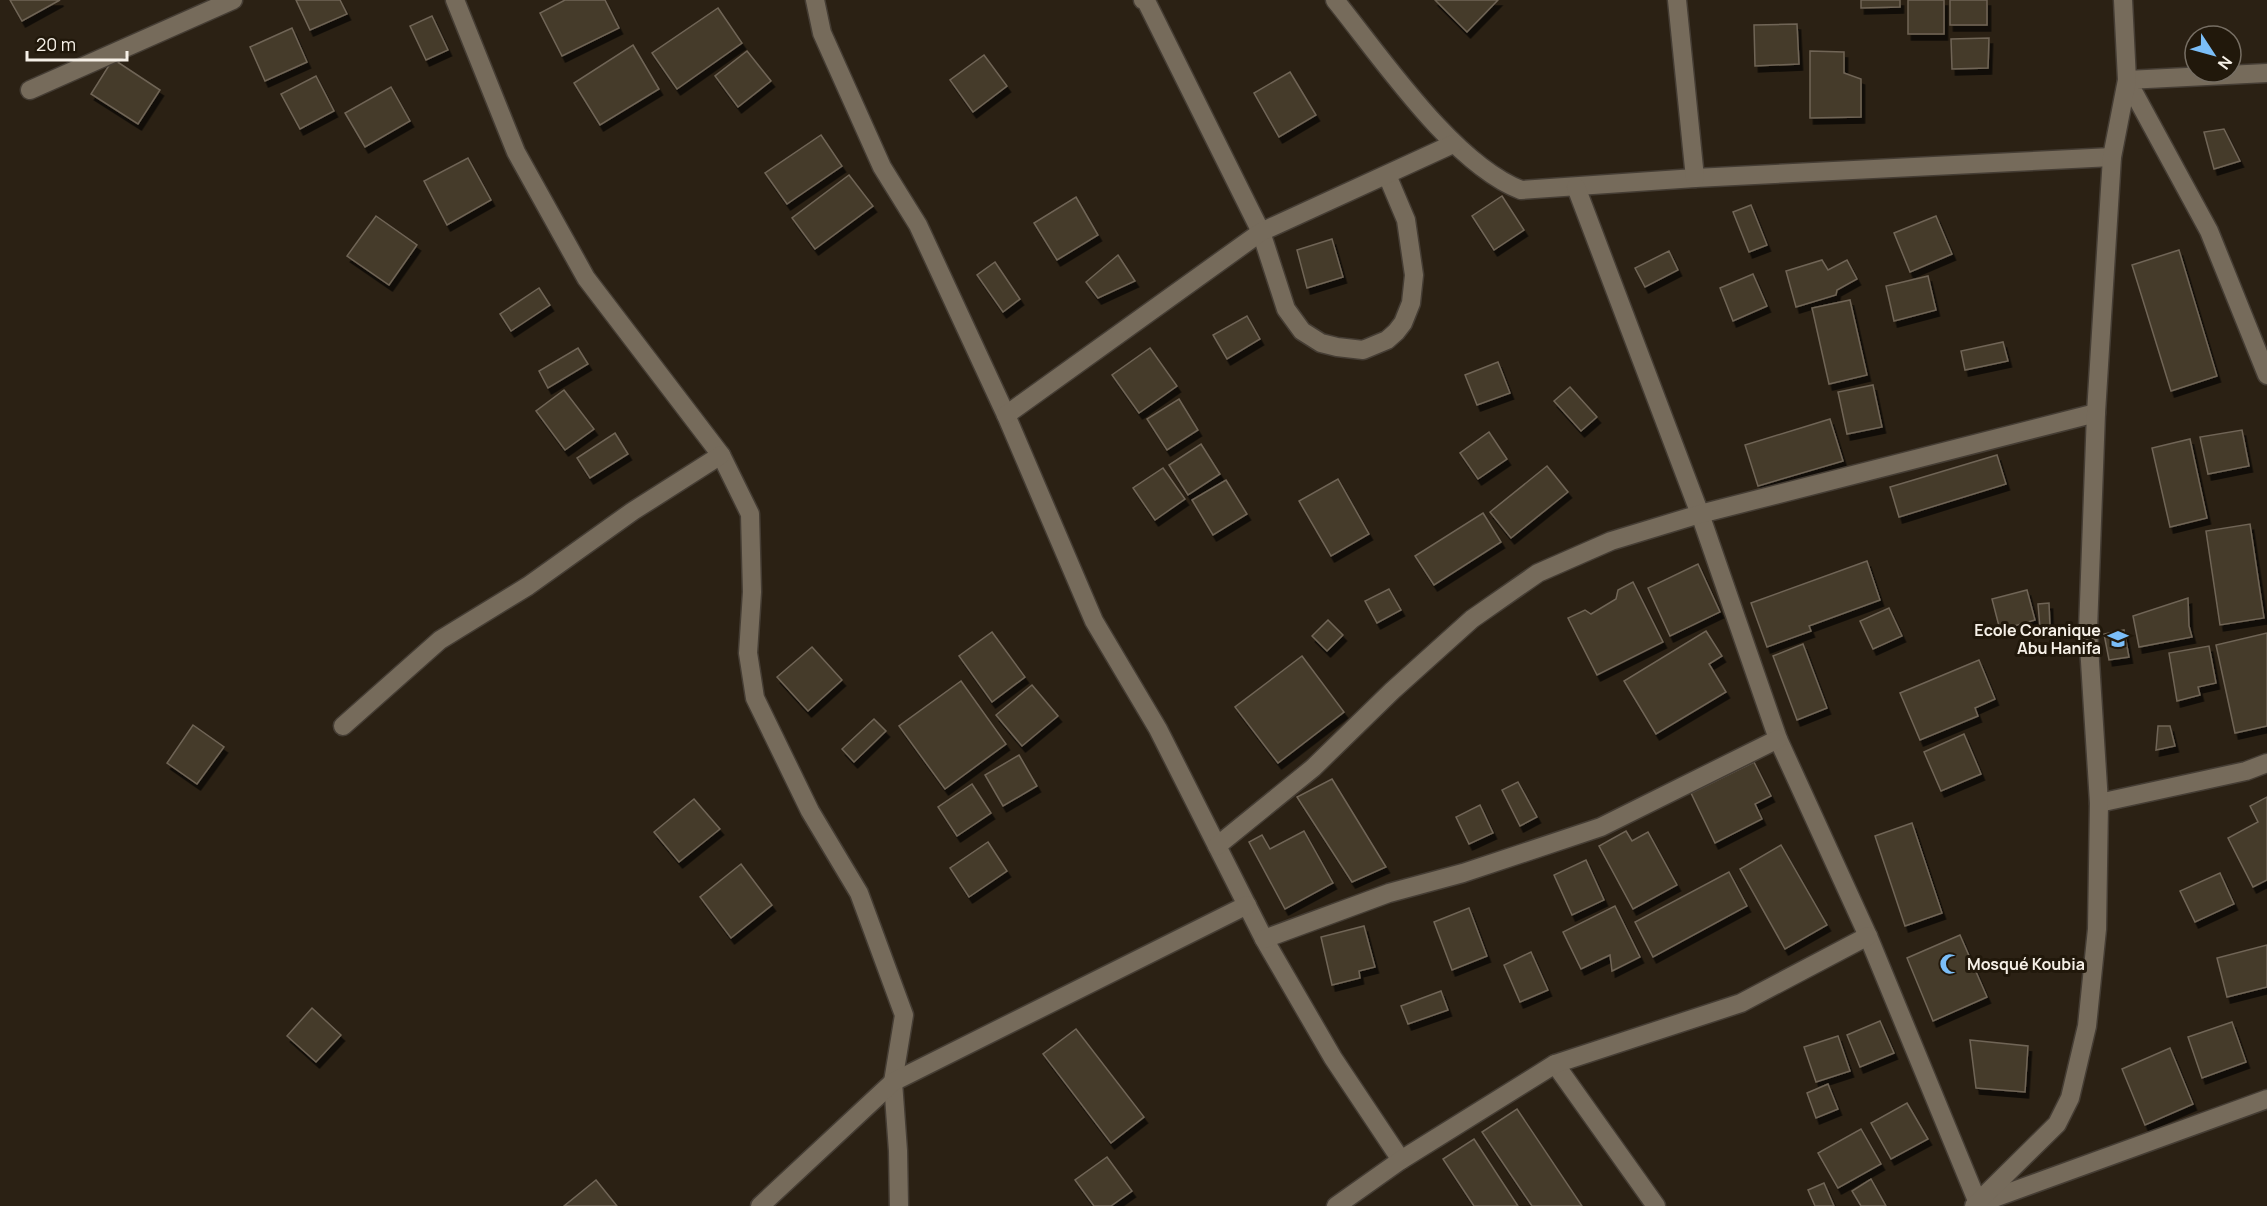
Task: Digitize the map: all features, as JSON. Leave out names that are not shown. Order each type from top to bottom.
[{"type":"street","points":[[30,90],[232,0]]},
{"type":"street","points":[[455,0],[516,152],[586,278],[721,455],[750,514],[752,592],[748,653],[755,698],[810,811],[859,893],[904,1015],[893,1082],[899,1206]]},
{"type":"street","points":[[815,0],[822,33],[882,167],[918,225],[1006,415],[1094,621],[1158,729],[1264,939],[1333,1058],[1401,1160]]},
{"type":"street","points":[[1143,0],[1146,1],[1261,232],[1286,309],[1302,331],[1321,343],[1363,350],[1387,340],[1403,323],[1411,303],[1414,275],[1406,220],[1387,175]]},
{"type":"street","points":[[1335,0],[1454,144],[1491,175],[1521,190],[1695,178],[2112,158]]},
{"type":"street","points":[[1677,0],[1695,178]]},
{"type":"street","points":[[1976,1205],[2057,1124],[2070,1098],[2087,1026],[2095,951],[2099,803],[2088,630],[2096,413],[2112,158],[2127,80],[2123,0]]},
{"type":"street","points":[[2127,80],[2267,73]]},
{"type":"street","points":[[2127,80],[2209,231],[2267,375]]},
{"type":"street","points":[[1006,415],[1261,232],[1454,144]]},
{"type":"street","points":[[1576,187],[1700,514],[1778,740],[1868,936],[1976,1205]]},
{"type":"street","points":[[1217,846],[1313,768],[1392,691],[1472,619],[1538,573],[1611,541],[1700,514],[2096,413]]},
{"type":"street","points":[[343,726],[440,640],[528,586],[633,511],[721,455]]},
{"type":"street","points":[[1264,939],[1389,893],[1463,873],[1601,826],[1778,740]]},
{"type":"street","points":[[2099,803],[2246,771],[2267,763]]},
{"type":"street","points":[[759,1206],[893,1082],[1247,905]]},
{"type":"street","points":[[1342,1205],[1401,1160],[1556,1064],[1741,1003],[1868,936]]},
{"type":"street","points":[[1556,1064],[1656,1206]]},
{"type":"street","points":[[1976,1205],[2267,1099]]},
{"type":"building","points":[[10,0],[60,0],[22,21]]},
{"type":"building","points":[[296,0],[340,0],[347,14],[310,30]]},
{"type":"building","points":[[565,0],[605,0],[619,28],[562,56],[540,13]]},
{"type":"building","points":[[1435,0],[1498,0],[1467,32]]},
{"type":"building","points":[[1861,0],[1900,0],[1900,7],[1861,8]]},
{"type":"building","points":[[1908,0],[1944,0],[1944,34],[1908,34]]},
{"type":"building","points":[[1950,0],[1987,0],[1987,25],[1950,25]]},
{"type":"building","points":[[718,8],[742,43],[677,89],[652,53]]},
{"type":"building","points":[[432,16],[448,50],[426,60],[410,26]]},
{"type":"building","points":[[1797,24],[1799,64],[1755,66],[1754,25]]},
{"type":"building","points":[[292,28],[307,62],[265,81],[250,47]]},
{"type":"building","points":[[1989,38],[1988,68],[1952,69],[1951,39]]},
{"type":"building","points":[[633,45],[659,89],[600,125],[574,83]]},
{"type":"building","points":[[747,51],[771,81],[738,107],[715,76]]},
{"type":"building","points":[[1810,51],[1844,52],[1844,73],[1861,79],[1861,117],[1810,118]]},
{"type":"building","points":[[984,55],[1007,86],[973,112],[950,80]]},
{"type":"building","points":[[113,59],[160,90],[138,124],[91,94]]},
{"type":"building","points":[[1290,72],[1316,115],[1279,137],[1254,93]]},
{"type":"building","points":[[316,76],[334,111],[300,129],[281,94]]},
{"type":"building","points":[[391,87],[410,121],[365,147],[345,113]]},
{"type":"building","points":[[2224,129],[2240,161],[2214,169],[2204,132]]},
{"type":"building","points":[[821,135],[842,166],[787,204],[765,173]]},
{"type":"building","points":[[468,158],[491,200],[447,225],[424,181]]},
{"type":"building","points":[[849,175],[873,206],[815,249],[792,218]]},
{"type":"building","points":[[1502,196],[1524,230],[1494,250],[1472,216]]},
{"type":"building","points":[[1076,197],[1098,235],[1057,260],[1034,223]]},
{"type":"building","points":[[1751,205],[1767,245],[1749,252],[1733,212]]},
{"type":"building","points":[[376,216],[417,245],[389,285],[347,256]]},
{"type":"building","points":[[1936,216],[1952,254],[1910,272],[1894,233]]},
{"type":"building","points":[[1332,239],[1343,277],[1307,288],[1297,250]]},
{"type":"building","points":[[2179,250],[2217,376],[2171,391],[2132,265]]},
{"type":"building","points":[[1669,251],[1678,270],[1645,287],[1635,268]]},
{"type":"building","points":[[1118,255],[1135,281],[1098,298],[1086,282]]},
{"type":"building","points":[[1822,260],[1828,270],[1847,260],[1857,279],[1837,290],[1836,295],[1796,307],[1786,271]]},
{"type":"building","points":[[995,262],[1020,299],[1003,312],[977,275]]},
{"type":"building","points":[[1753,274],[1767,306],[1733,321],[1720,288]]},
{"type":"building","points":[[1928,276],[1936,310],[1894,321],[1886,286]]},
{"type":"building","points":[[539,288],[550,305],[511,331],[500,314]]},
{"type":"building","points":[[1850,300],[1867,375],[1829,384],[1812,308]]},
{"type":"building","points":[[1247,316],[1260,339],[1227,359],[1213,335]]},
{"type":"building","points":[[2003,342],[2008,361],[1965,370],[1961,351]]},
{"type":"building","points":[[578,348],[588,364],[548,388],[539,371]]},
{"type":"building","points":[[1150,348],[1177,386],[1139,413],[1112,375]]},
{"type":"building","points":[[1498,362],[1510,393],[1477,405],[1465,375]]},
{"type":"building","points":[[1873,385],[1882,427],[1847,434],[1838,392]]},
{"type":"building","points":[[1570,387],[1597,417],[1581,431],[1554,401]]},
{"type":"building","points":[[564,390],[594,429],[565,450],[536,411]]},
{"type":"building","points":[[1179,399],[1198,430],[1167,450],[1147,419]]},
{"type":"building","points":[[1830,419],[1843,461],[1758,486],[1745,445]]},
{"type":"building","points":[[2242,430],[2249,466],[2208,474],[2200,437]]},
{"type":"building","points":[[1489,432],[1507,459],[1478,479],[1460,453]]},
{"type":"building","points":[[615,433],[628,454],[590,478],[577,458]]},
{"type":"building","points":[[2190,439],[2207,518],[2170,527],[2152,448]]},
{"type":"building","points":[[1201,444],[1220,474],[1188,495],[1169,465]]},
{"type":"building","points":[[1997,455],[2006,484],[1899,517],[1890,487]]},
{"type":"building","points":[[1547,466],[1568,492],[1511,538],[1490,512]]},
{"type":"building","points":[[1163,468],[1185,499],[1155,520],[1133,488]]},
{"type":"building","points":[[1338,479],[1369,534],[1331,556],[1299,501]]},
{"type":"building","points":[[1226,480],[1247,514],[1213,535],[1192,500]]},
{"type":"building","points":[[1483,513],[1501,542],[1434,585],[1415,556]]},
{"type":"building","points":[[2250,524],[2264,618],[2220,625],[2206,531]]},
{"type":"building","points":[[1867,561],[1880,600],[1809,626],[1811,631],[1767,647],[1751,603]]},
{"type":"building","points":[[1698,564],[1720,612],[1670,636],[1648,588]]},
{"type":"building","points":[[1633,582],[1663,642],[1597,675],[1568,618],[1585,610],[1591,614],[1616,599],[1618,590]]},
{"type":"building","points":[[1389,589],[1401,610],[1377,623],[1365,601]]},
{"type":"building","points":[[2027,590],[2035,620],[2000,630],[1992,599]]},
{"type":"building","points":[[2188,598],[2189,626],[2192,637],[2139,647],[2133,616]]},
{"type":"building","points":[[2049,603],[2050,627],[2040,628],[2038,604]]},
{"type":"building","points":[[1889,608],[1902,636],[1873,649],[1860,621]]},
{"type":"building","points":[[1328,620],[1343,635],[1327,651],[1312,636]]},
{"type":"building","points":[[2124,630],[2129,657],[2109,660],[2104,634]]},
{"type":"building","points":[[1706,631],[1722,656],[1709,664],[1726,692],[1656,734],[1624,681]]},
{"type":"building","points":[[992,632],[1025,677],[992,702],[959,656]]},
{"type":"building","points":[[2267,633],[2267,726],[2235,733],[2216,645]]},
{"type":"building","points":[[1803,644],[1827,708],[1797,720],[1773,656]]},
{"type":"building","points":[[2209,646],[2216,683],[2198,687],[2200,695],[2177,701],[2169,653]]},
{"type":"building","points":[[812,647],[842,680],[808,711],[777,677]]},
{"type":"building","points":[[1302,656],[1344,712],[1278,763],[1235,707]]},
{"type":"building","points":[[1979,660],[1995,699],[1975,708],[1978,716],[1920,740],[1900,693]]},
{"type":"building","points":[[961,681],[1006,744],[945,789],[899,726]]},
{"type":"building","points":[[1032,685],[1058,716],[1022,746],[996,715]]},
{"type":"building","points":[[874,719],[886,731],[854,762],[842,749]]},
{"type":"building","points":[[193,725],[224,747],[197,784],[167,763]]},
{"type":"building","points":[[2158,726],[2170,726],[2175,746],[2156,750]]},
{"type":"building","points":[[1964,734],[1981,774],[1941,791],[1924,752]]},
{"type":"building","points":[[1019,755],[1037,786],[1003,806],[985,775]]},
{"type":"building","points":[[1754,762],[1771,796],[1755,804],[1762,819],[1715,843],[1691,793]]},
{"type":"building","points":[[1332,779],[1386,867],[1352,882],[1297,797]]},
{"type":"building","points":[[1518,782],[1537,817],[1520,826],[1502,790]]},
{"type":"building","points":[[972,784],[991,813],[957,836],[938,807]]},
{"type":"building","points":[[2267,797],[2267,880],[2253,887],[2228,838],[2258,822],[2250,806]]},
{"type":"building","points":[[694,799],[720,829],[679,862],[654,832]]},
{"type":"building","points":[[1480,805],[1493,833],[1469,844],[1456,817]]},
{"type":"building","points":[[1912,823],[1942,913],[1905,926],[1875,836]]},
{"type":"building","points":[[1304,831],[1333,883],[1285,909],[1249,842],[1262,835],[1270,849]]},
{"type":"building","points":[[1626,831],[1632,841],[1648,832],[1677,885],[1633,909],[1599,846]]},
{"type":"building","points":[[988,842],[1007,871],[969,897],[950,868]]},
{"type":"building","points":[[1781,845],[1827,925],[1785,949],[1740,869]]},
{"type":"building","points":[[1586,860],[1604,900],[1572,915],[1554,875]]},
{"type":"building","points":[[741,864],[772,905],[731,938],[700,897]]},
{"type":"building","points":[[1729,872],[1747,906],[1653,957],[1635,922]]},
{"type":"building","points":[[2220,873],[2234,904],[2195,922],[2180,891]]},
{"type":"building","points":[[1615,906],[1640,957],[1612,971],[1610,955],[1581,969],[1563,932]]},
{"type":"building","points":[[1469,908],[1487,956],[1452,970],[1434,922]]},
{"type":"building","points":[[1364,926],[1375,967],[1359,971],[1360,978],[1332,985],[1321,937]]},
{"type":"building","points":[[1960,935],[1987,997],[1933,1021],[1907,958]]},
{"type":"building","points":[[2267,945],[2267,987],[2227,997],[2217,958]]},
{"type":"building","points":[[1531,952],[1548,990],[1520,1002],[1504,965]]},
{"type":"building","points":[[1441,991],[1448,1010],[1408,1024],[1401,1006]]},
{"type":"building","points":[[312,1008],[341,1035],[316,1062],[287,1036]]},
{"type":"building","points":[[1880,1021],[1894,1053],[1860,1067],[1847,1035]]},
{"type":"building","points":[[2232,1022],[2246,1062],[2202,1078],[2188,1037]]},
{"type":"building","points":[[1076,1029],[1144,1117],[1111,1143],[1043,1054]]},
{"type":"building","points":[[1838,1036],[1850,1071],[1816,1082],[1804,1047]]},
{"type":"building","points":[[1970,1040],[2028,1046],[2025,1092],[1976,1088]]},
{"type":"building","points":[[2170,1048],[2193,1104],[2145,1125],[2122,1069]]},
{"type":"building","points":[[1828,1084],[1838,1109],[1816,1118],[1807,1093]]},
{"type":"building","points":[[1907,1103],[1928,1139],[1891,1159],[1871,1123]]},
{"type":"building","points":[[1517,1109],[1582,1206],[1532,1206],[1482,1132]]},
{"type":"building","points":[[1861,1129],[1881,1164],[1838,1188],[1818,1153]]},
{"type":"building","points":[[1474,1139],[1518,1206],[1474,1206],[1443,1159]]},
{"type":"building","points":[[1107,1157],[1132,1191],[1111,1206],[1094,1206],[1075,1180]]},
{"type":"building","points":[[1871,1179],[1886,1206],[1861,1206],[1852,1191]]},
{"type":"building","points":[[596,1180],[617,1206],[564,1206]]},
{"type":"building","points":[[1824,1183],[1834,1206],[1815,1206],[1808,1190]]},
{"type":"place","name":"Ecole Coranique Abu Hanifa","points":[[2118,639]]},
{"type":"place","name":"Mosqué Koubia","points":[[1950,964]]}]
